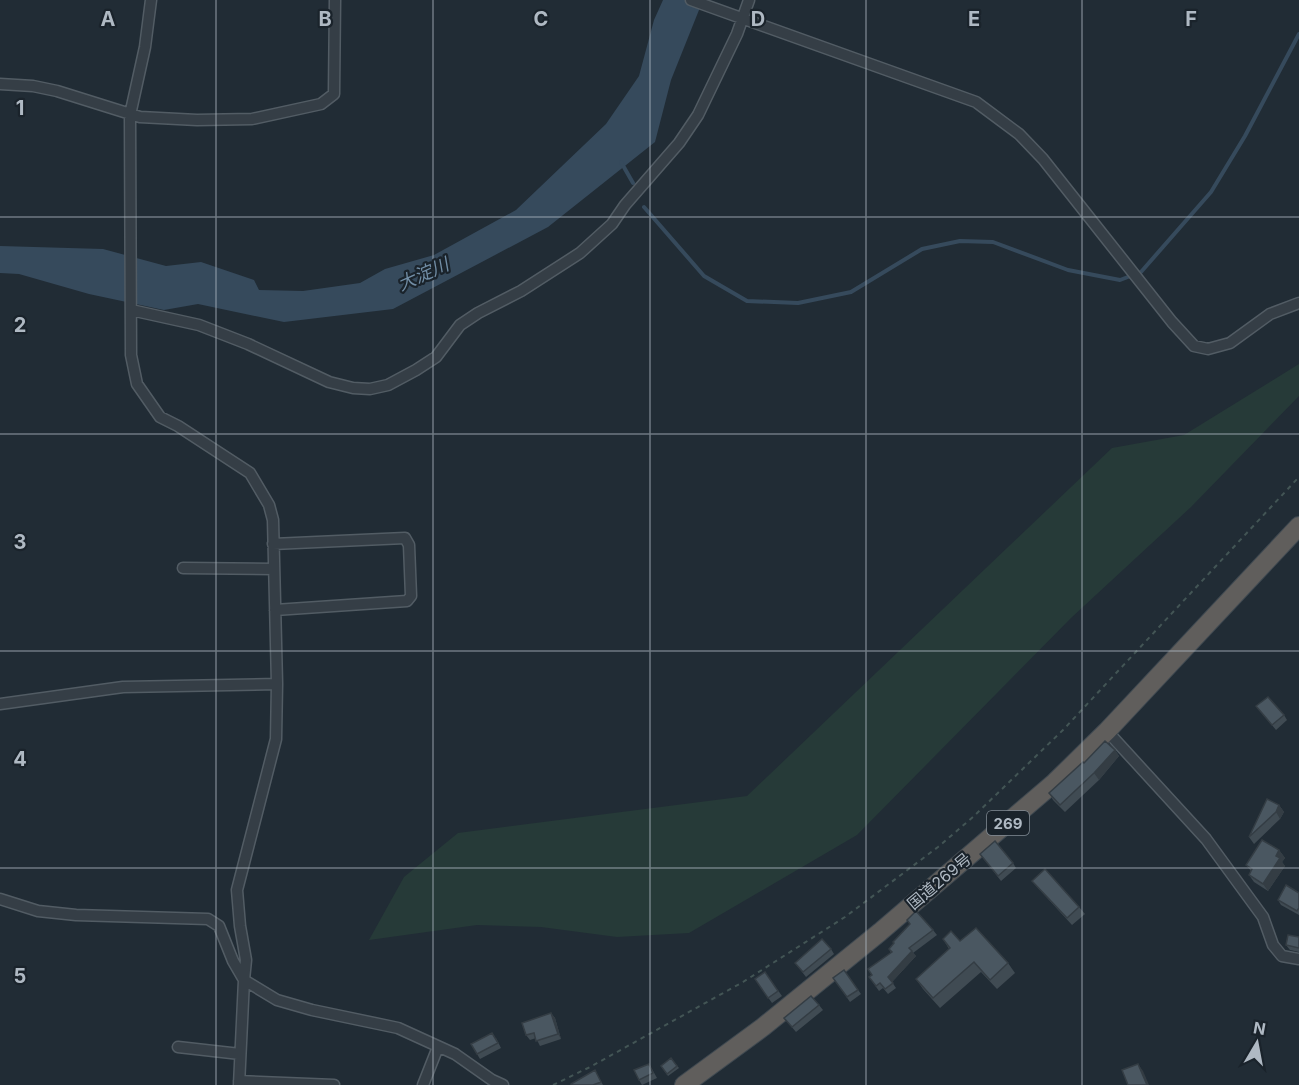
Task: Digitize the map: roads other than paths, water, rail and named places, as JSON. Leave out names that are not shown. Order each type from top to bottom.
[{"type":"highway","name":"国道269号","points":[[684,1085],[763,1027],[880,932],[1047,789],[1107,731],[1299,526]]},
{"type":"street","points":[[154,0],[130,115],[131,355],[137,384],[160,417],[178,426],[250,473],[269,505],[273,520],[276,739],[237,890],[246,960],[239,1083],[334,1085]]},
{"type":"street","points":[[0,84],[33,86],[57,91],[130,115],[197,120],[252,119],[321,104],[334,94],[335,0]]},
{"type":"street","points":[[691,0],[976,102],[1019,134],[1043,159],[1172,322],[1194,346],[1208,349],[1230,342],[1270,314],[1299,303]]},
{"type":"street","points":[[131,310],[200,325],[329,382],[353,388],[388,385],[436,357],[460,325],[521,291],[580,253],[612,224],[625,205],[679,143],[698,115],[749,0]]},
{"type":"street","points":[[273,544],[405,538],[409,545],[411,596],[407,601],[275,610]]},
{"type":"street","points":[[183,568],[274,569]]},
{"type":"street","points":[[0,704],[123,687],[277,684]]},
{"type":"street","points":[[1107,731],[1206,838],[1263,917],[1273,945],[1282,956],[1299,959]]},
{"type":"street","points":[[0,899],[38,911],[76,915],[208,919],[219,927],[233,961],[244,980],[277,1000],[312,1010],[398,1028],[455,1054],[502,1085]]},
{"type":"street","points":[[178,1047],[240,1054]]},
{"type":"street","points":[[423,1085],[438,1047]]},
{"type":"water","name":"大淀川","points":[[663,0],[703,0],[671,80],[655,142],[548,227],[393,309],[284,322],[198,304],[164,310],[89,294],[19,274],[0,273],[0,246],[103,249],[166,266],[201,262],[254,280],[259,290],[303,291],[360,283],[385,269],[434,255],[516,210],[606,124],[639,76],[654,20]]},
{"type":"waterway","points":[[644,207],[704,276],[747,301],[798,303],[851,292],[922,249],[960,241],[993,242],[1068,270],[1120,280],[1141,272],[1211,192],[1245,136],[1299,34]]},
{"type":"waterway","points":[[621,162],[633,183]]}]
